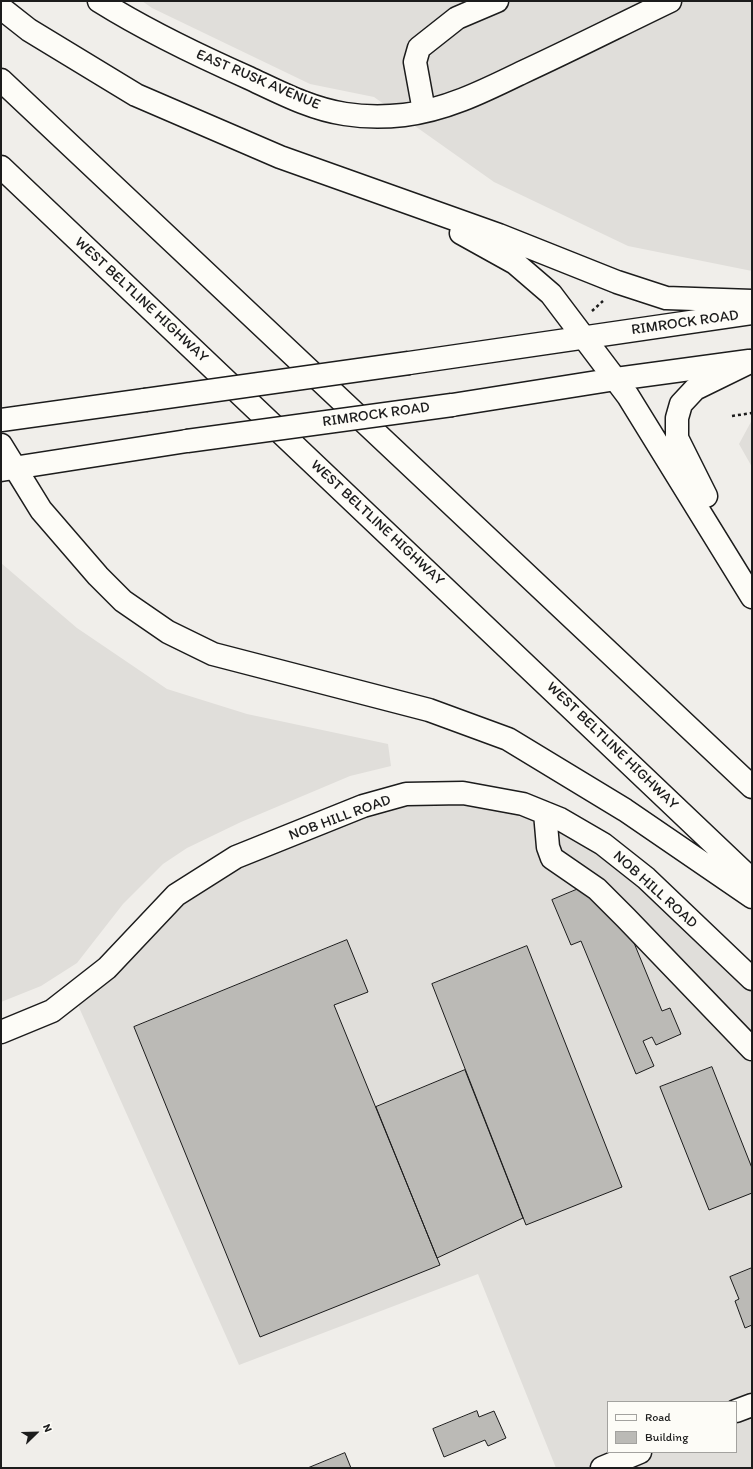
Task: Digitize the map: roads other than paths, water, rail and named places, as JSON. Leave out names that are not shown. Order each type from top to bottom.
[{"type":"main road","name":"EAST RUSK AVENUE","points":[[99,1],[134,23],[285,95],[320,108],[345,114],[379,116],[404,115],[443,107],[481,92],[670,1]]},
{"type":"main road","points":[[424,111],[415,62],[419,48],[457,18],[497,1]]},
{"type":"main road","points":[[1,8],[29,30],[142,98],[280,157],[413,206],[499,235],[616,282],[666,298],[752,301]]},
{"type":"main road","points":[[1,80],[752,786]]},
{"type":"main road","name":"WEST BELTLINE HIGHWAY","points":[[1,167],[752,880]]},
{"type":"main road","points":[[413,206],[515,263],[551,294],[628,396],[747,588]]},
{"type":"main road","name":"RIMROCK ROAD","points":[[1,420],[752,313]]},
{"type":"main road","points":[[747,588],[722,528],[677,438],[677,418],[681,404],[695,390],[752,361]]},
{"type":"main road","name":"RIMROCK ROAD","points":[[8,469],[187,441],[452,405],[616,379],[752,361]]},
{"type":"main road","points":[[1,445],[8,469],[40,510],[98,576],[123,601],[168,632],[213,654],[429,710],[508,740],[625,810],[752,897]]},
{"type":"main road","name":"NOB HILL ROAD","points":[[1,1032],[52,1011],[102,972],[176,895],[236,858],[364,806],[406,794],[463,793],[523,804],[560,819],[603,844],[646,878],[752,979]]},
{"type":"main road","points":[[545,813],[548,847],[552,858],[597,889],[752,1049]]},
{"type":"main road","points":[[737,1411],[752,1404]]},
{"type":"main road","points":[[602,1468],[638,1453]]}]
